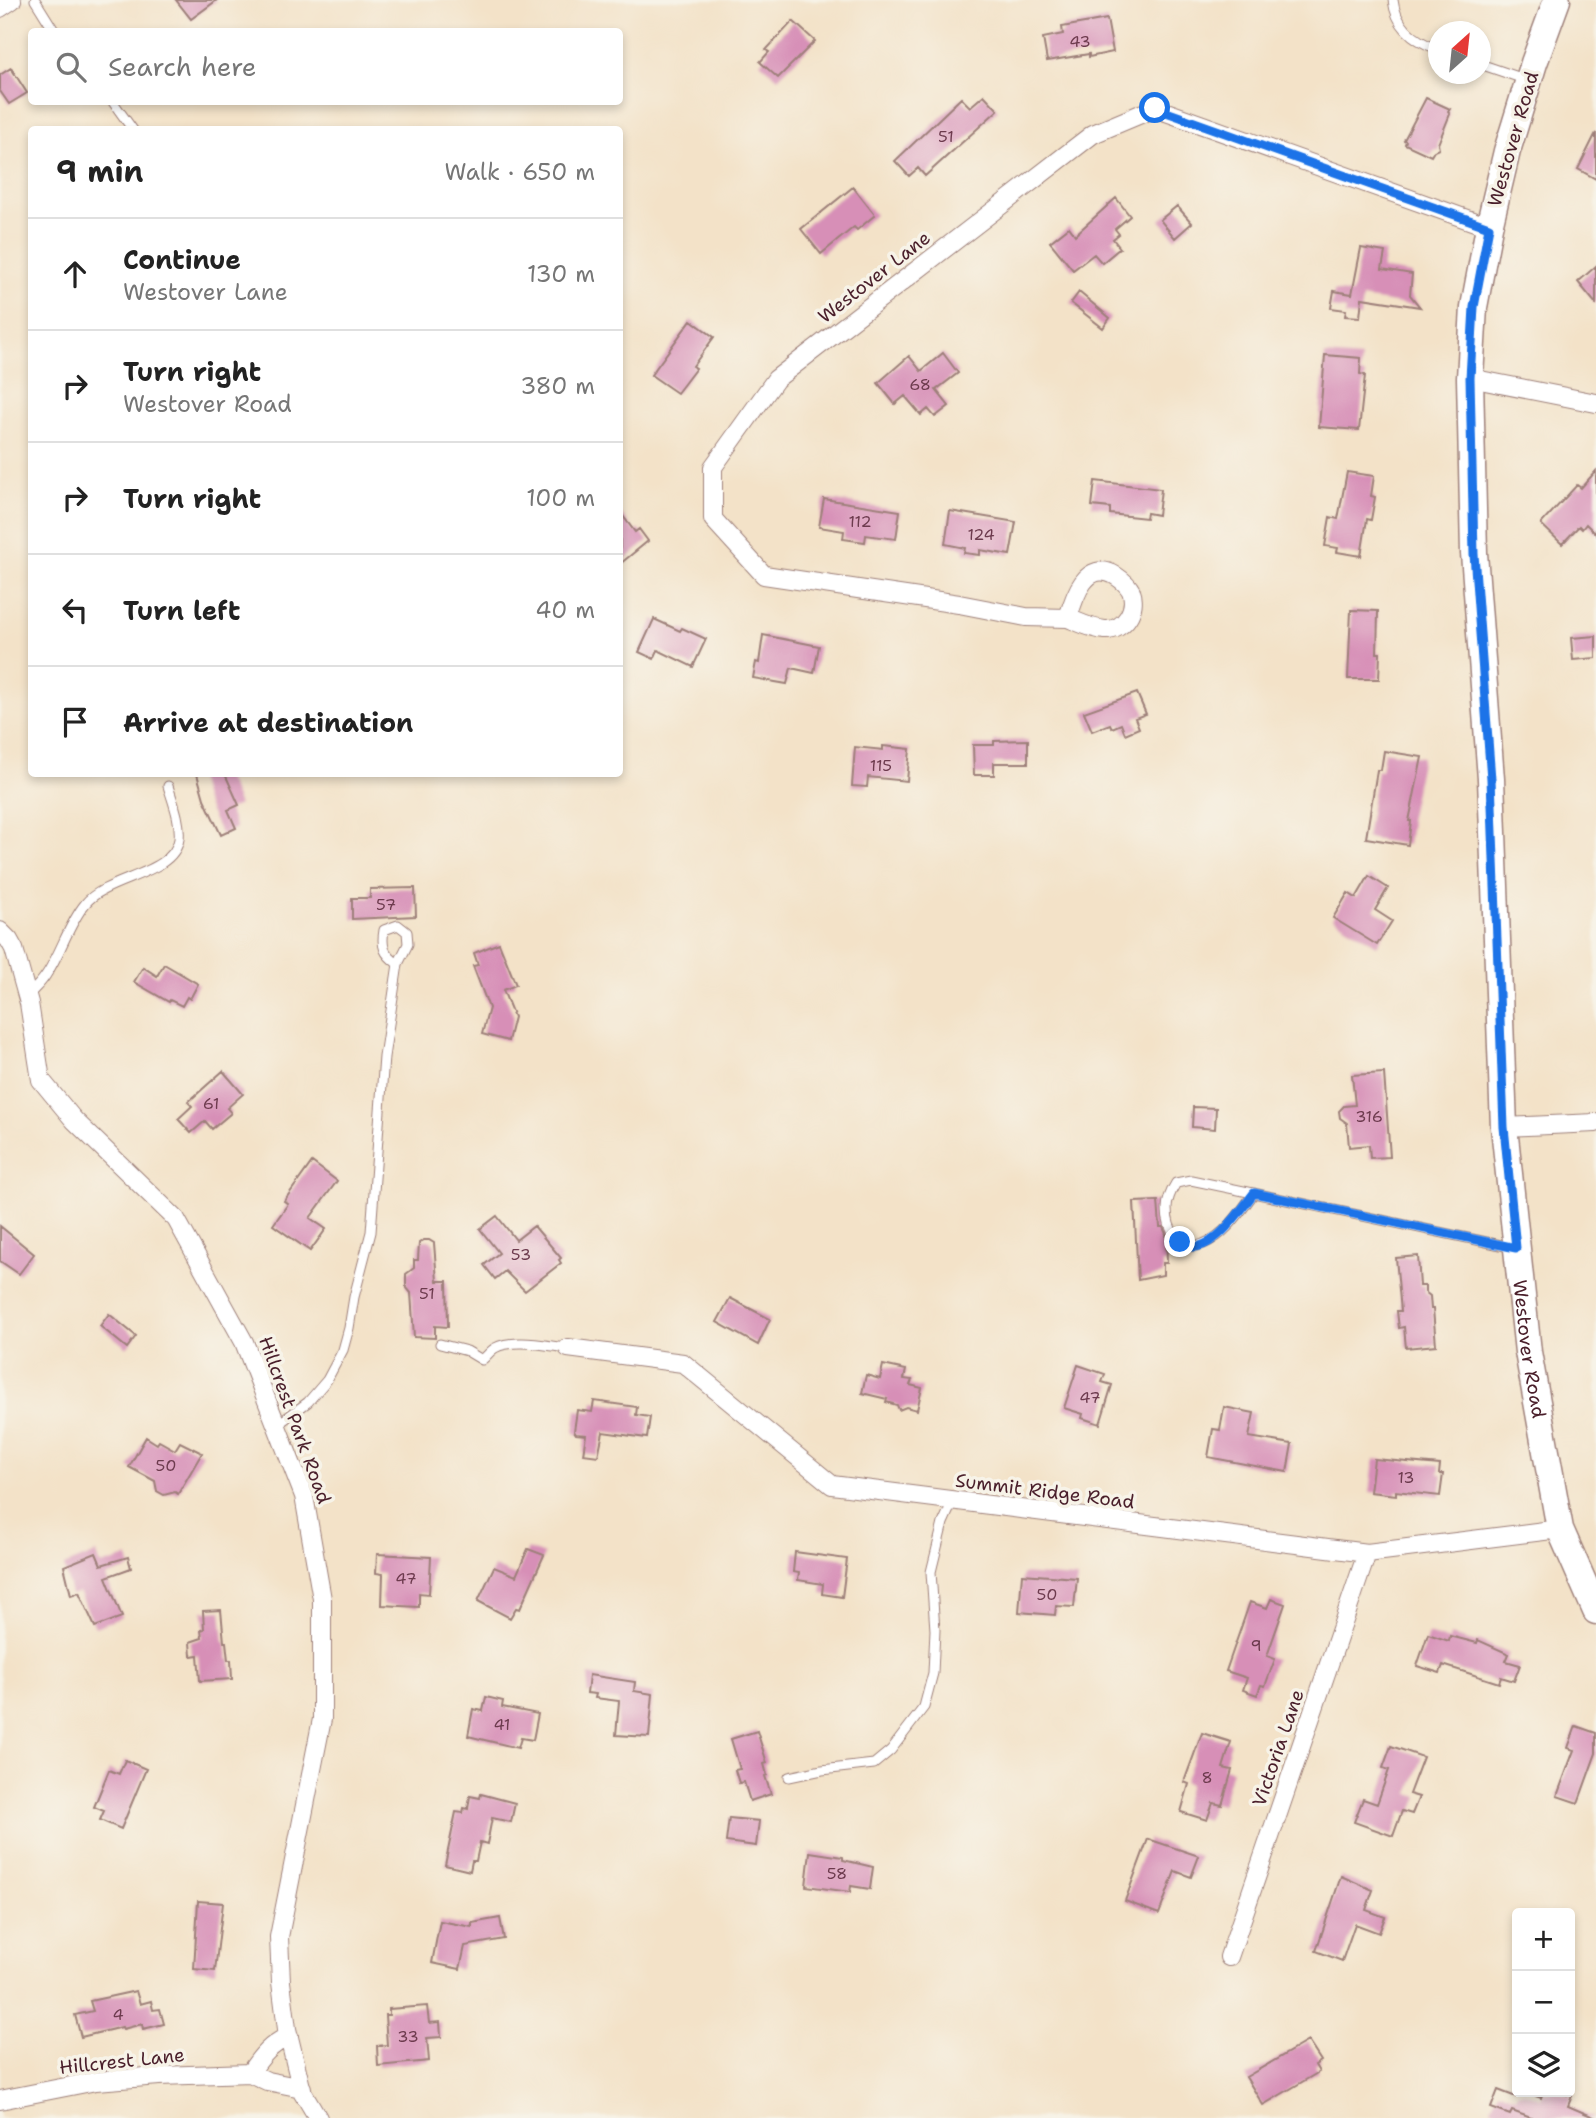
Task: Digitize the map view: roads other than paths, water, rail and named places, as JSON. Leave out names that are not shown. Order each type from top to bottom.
[{"type":"street","points":[[0,8],[12,0]]},
{"type":"street","name":"Westover Road","points":[[1557,0],[1507,151],[1474,307],[1470,378],[1474,554],[1491,779],[1504,1127],[1528,1352],[1560,1529],[1596,1611]]},
{"type":"street","name":"Westover Lane","points":[[1068,618],[1026,617],[959,604],[764,575],[713,519],[713,467],[776,379],[1093,134],[1155,108],[1489,227]]},
{"type":"street","points":[[1470,378],[1596,404]]},
{"type":"street","name":"Hillcrest Park Road","points":[[0,931],[14,949],[27,997],[41,1080],[74,1120],[176,1219],[244,1342],[304,1496],[323,1599],[322,1719],[279,1937],[281,1982],[289,2036],[302,2088],[318,2118]]},
{"type":"street","points":[[1504,1127],[1596,1123]]},
{"type":"street","name":"Summit Ridge Road","points":[[568,1348],[683,1363],[832,1485],[1367,1553],[1560,1529]]},
{"type":"street","name":"Victoria Lane","points":[[1229,1957],[1367,1553]]},
{"type":"street","points":[[250,2073],[275,2042],[289,2036]]},
{"type":"street","name":"Hillcrest Lane","points":[[0,2100],[96,2081],[250,2073],[267,2081],[302,2088]]},
{"type":"lane","points":[[35,0],[52,28]]},
{"type":"lane","points":[[1393,0],[1394,13],[1405,32],[1428,44]]},
{"type":"lane","points":[[1491,68],[1529,81]]},
{"type":"lane","points":[[115,105],[131,126]]},
{"type":"lane","points":[[27,997],[47,975],[84,904],[98,891],[167,861],[176,848],[179,839],[178,820],[168,786]]},
{"type":"lane","points":[[277,1425],[308,1402],[327,1380],[343,1350],[349,1328],[371,1232],[384,1057],[398,964]]},
{"type":"lane","points":[[1254,1193],[1218,1236],[1204,1244],[1191,1247],[1180,1242],[1171,1231],[1167,1209],[1170,1194],[1176,1183],[1191,1180],[1254,1193],[1516,1248]]},
{"type":"lane","points":[[440,1344],[467,1351],[482,1360],[502,1345],[568,1348]]},
{"type":"lane","points":[[789,1777],[874,1764],[891,1750],[924,1707],[933,1673],[935,1630],[931,1572],[943,1523],[953,1500]]}]
